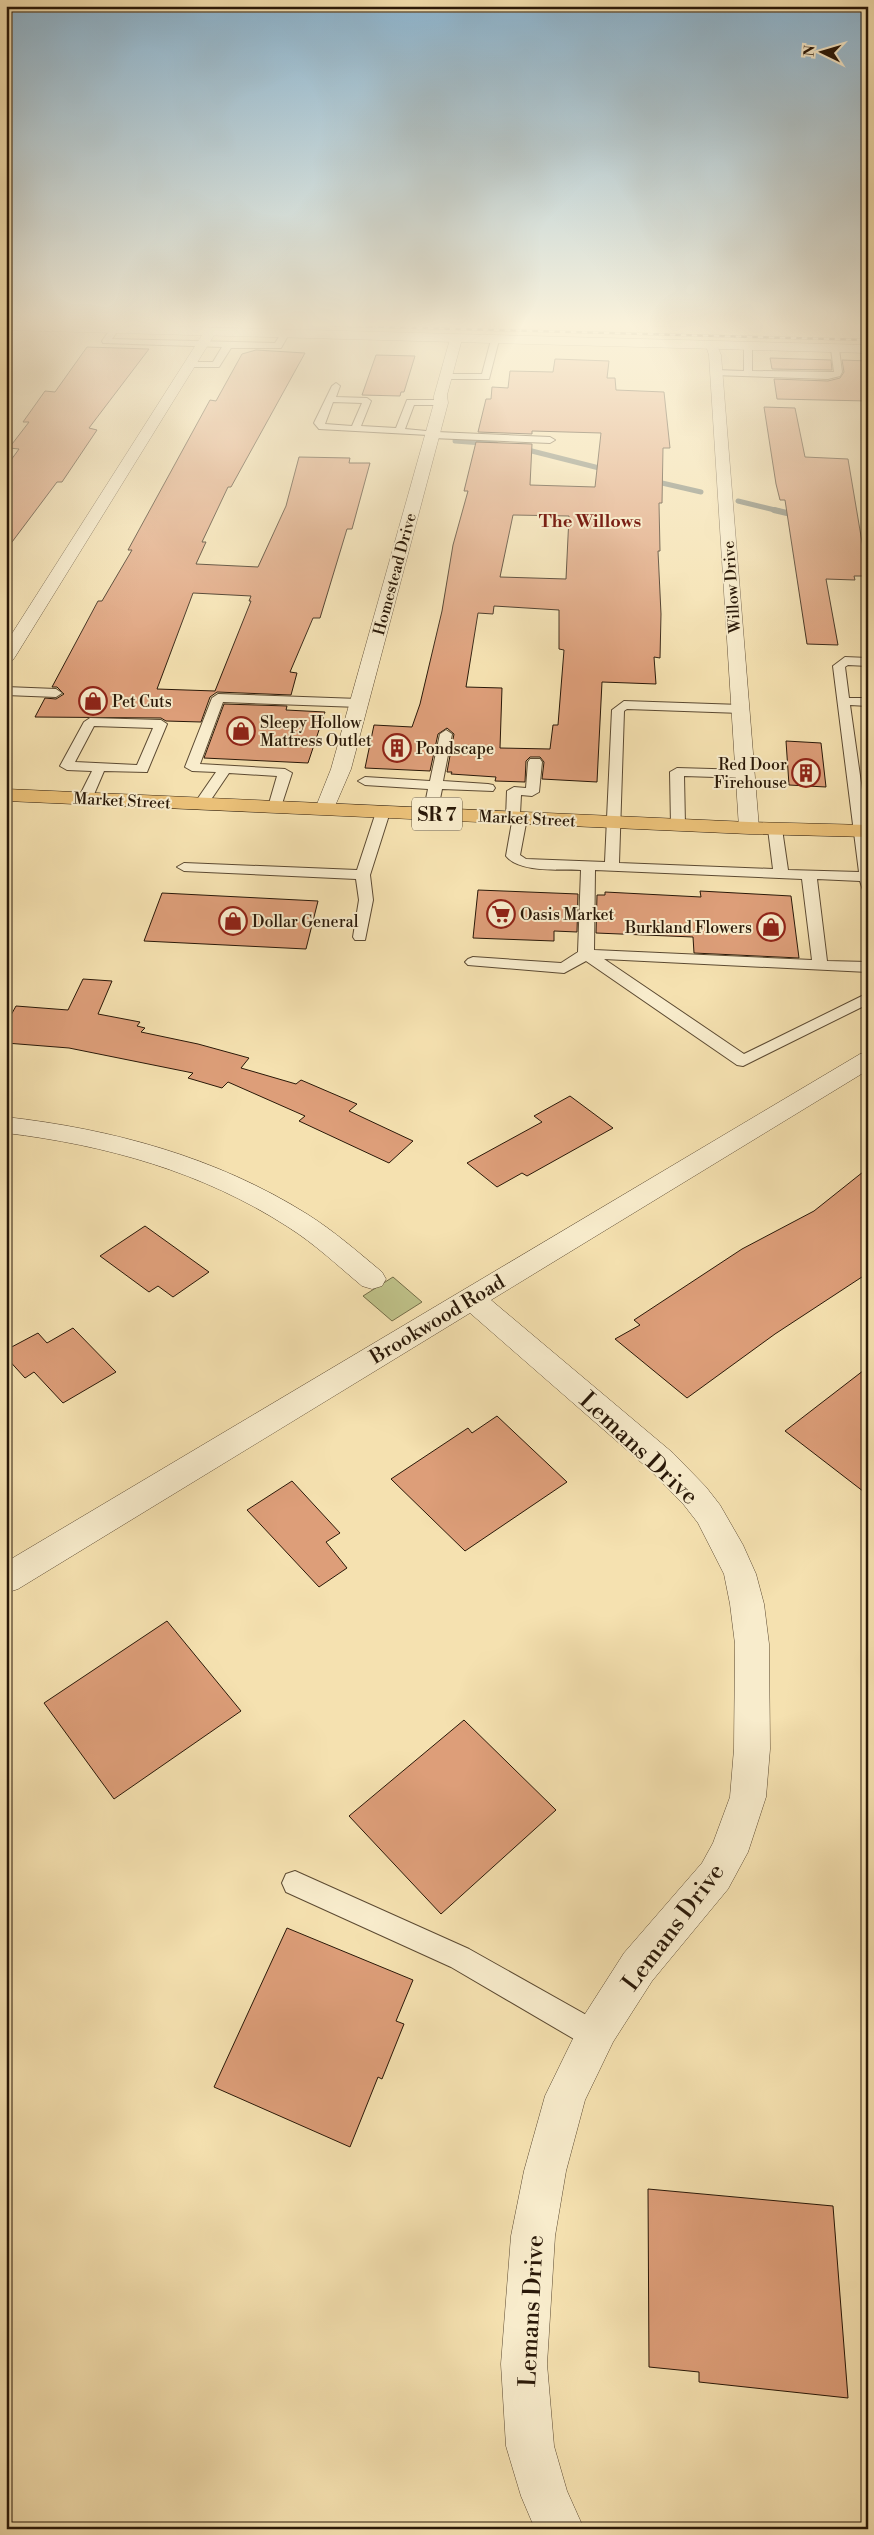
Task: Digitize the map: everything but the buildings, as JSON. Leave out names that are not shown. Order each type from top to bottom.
[{"type":"main road","name":"Market Street","points":[[6,795],[749,828],[864,831]]},
{"type":"street","points":[[6,657],[142,440]]},
{"type":"street","name":"Homestead Drive","points":[[325,809],[341,769],[431,440]]},
{"type":"street","name":"Willow Drive","points":[[721,440],[749,828]]},
{"type":"street","name":"Brookwood Road","points":[[6,1579],[868,1059]]},
{"type":"street","points":[[6,1125],[74,1134],[119,1144],[172,1160],[218,1178],[298,1221],[334,1247],[372,1279]]},
{"type":"street","name":"Lemans Drive","points":[[472,1299],[662,1462],[695,1496],[709,1514],[732,1554],[747,1604],[752,1644],[752,1749],[748,1797],[729,1852],[715,1876],[638,1967],[596,2036],[566,2096],[545,2171],[532,2246],[524,2364],[530,2446],[545,2496],[560,2529]]},
{"type":"lane","points":[[535,762],[532,792],[514,791],[517,818],[513,856],[524,863],[809,874],[867,882],[864,831],[839,666],[845,661],[868,662]]},
{"type":"lane","points":[[6,691],[56,693]]},
{"type":"lane","points":[[275,807],[285,773],[192,767],[218,698],[359,704]]},
{"type":"lane","points":[[844,701],[868,702]]},
{"type":"lane","points":[[612,866],[618,710],[624,705],[741,710]]},
{"type":"lane","points":[[90,722],[161,724],[142,769],[100,767],[67,766],[90,722]]},
{"type":"lane","points":[[430,814],[446,734]]},
{"type":"lane","points":[[85,798],[100,767]]},
{"type":"lane","points":[[201,804],[225,769]]},
{"type":"lane","points":[[678,825],[677,772],[746,774]]},
{"type":"lane","points":[[365,781],[488,788]]},
{"type":"lane","points":[[360,937],[366,900],[363,875],[382,812]]},
{"type":"lane","points":[[775,829],[781,873]]},
{"type":"lane","points":[[586,954],[588,865]]},
{"type":"lane","points":[[184,867],[363,875]]},
{"type":"lane","points":[[809,874],[820,965]]},
{"type":"lane","points":[[586,954],[743,1060],[868,998]]},
{"type":"lane","points":[[473,962],[564,968],[586,954],[868,967]]},
{"type":"lane","points":[[296,1883],[460,1958],[596,2036]]},
{"type":"green space","points":[[393,1277],[422,1302],[392,1321],[363,1296]]},
{"type":"waterway","points":[[455,441],[496,444]]},
{"type":"waterway","points":[[520,448],[611,471]]},
{"type":"waterway","points":[[649,480],[701,492]]},
{"type":"waterway","points":[[738,501],[779,511]]},
{"type":"waterway","points":[[774,510],[800,516]]},
{"type":"place","name":"Pet Cuts","points":[[93,701]]},
{"type":"place","name":"Sleepy Hollow Mattress Outlet","points":[[241,731]]},
{"type":"place","name":"Pondscape","points":[[397,748]]},
{"type":"place","name":"Red Door Firehouse","points":[[806,773]]},
{"type":"place","name":"Oasis Market","points":[[501,914]]},
{"type":"place","name":"Dollar General","points":[[233,921]]},
{"type":"place","name":"Burkland Flowers","points":[[771,927]]},
{"type":"district","name":"The Willows","points":[[590,521]]}]
